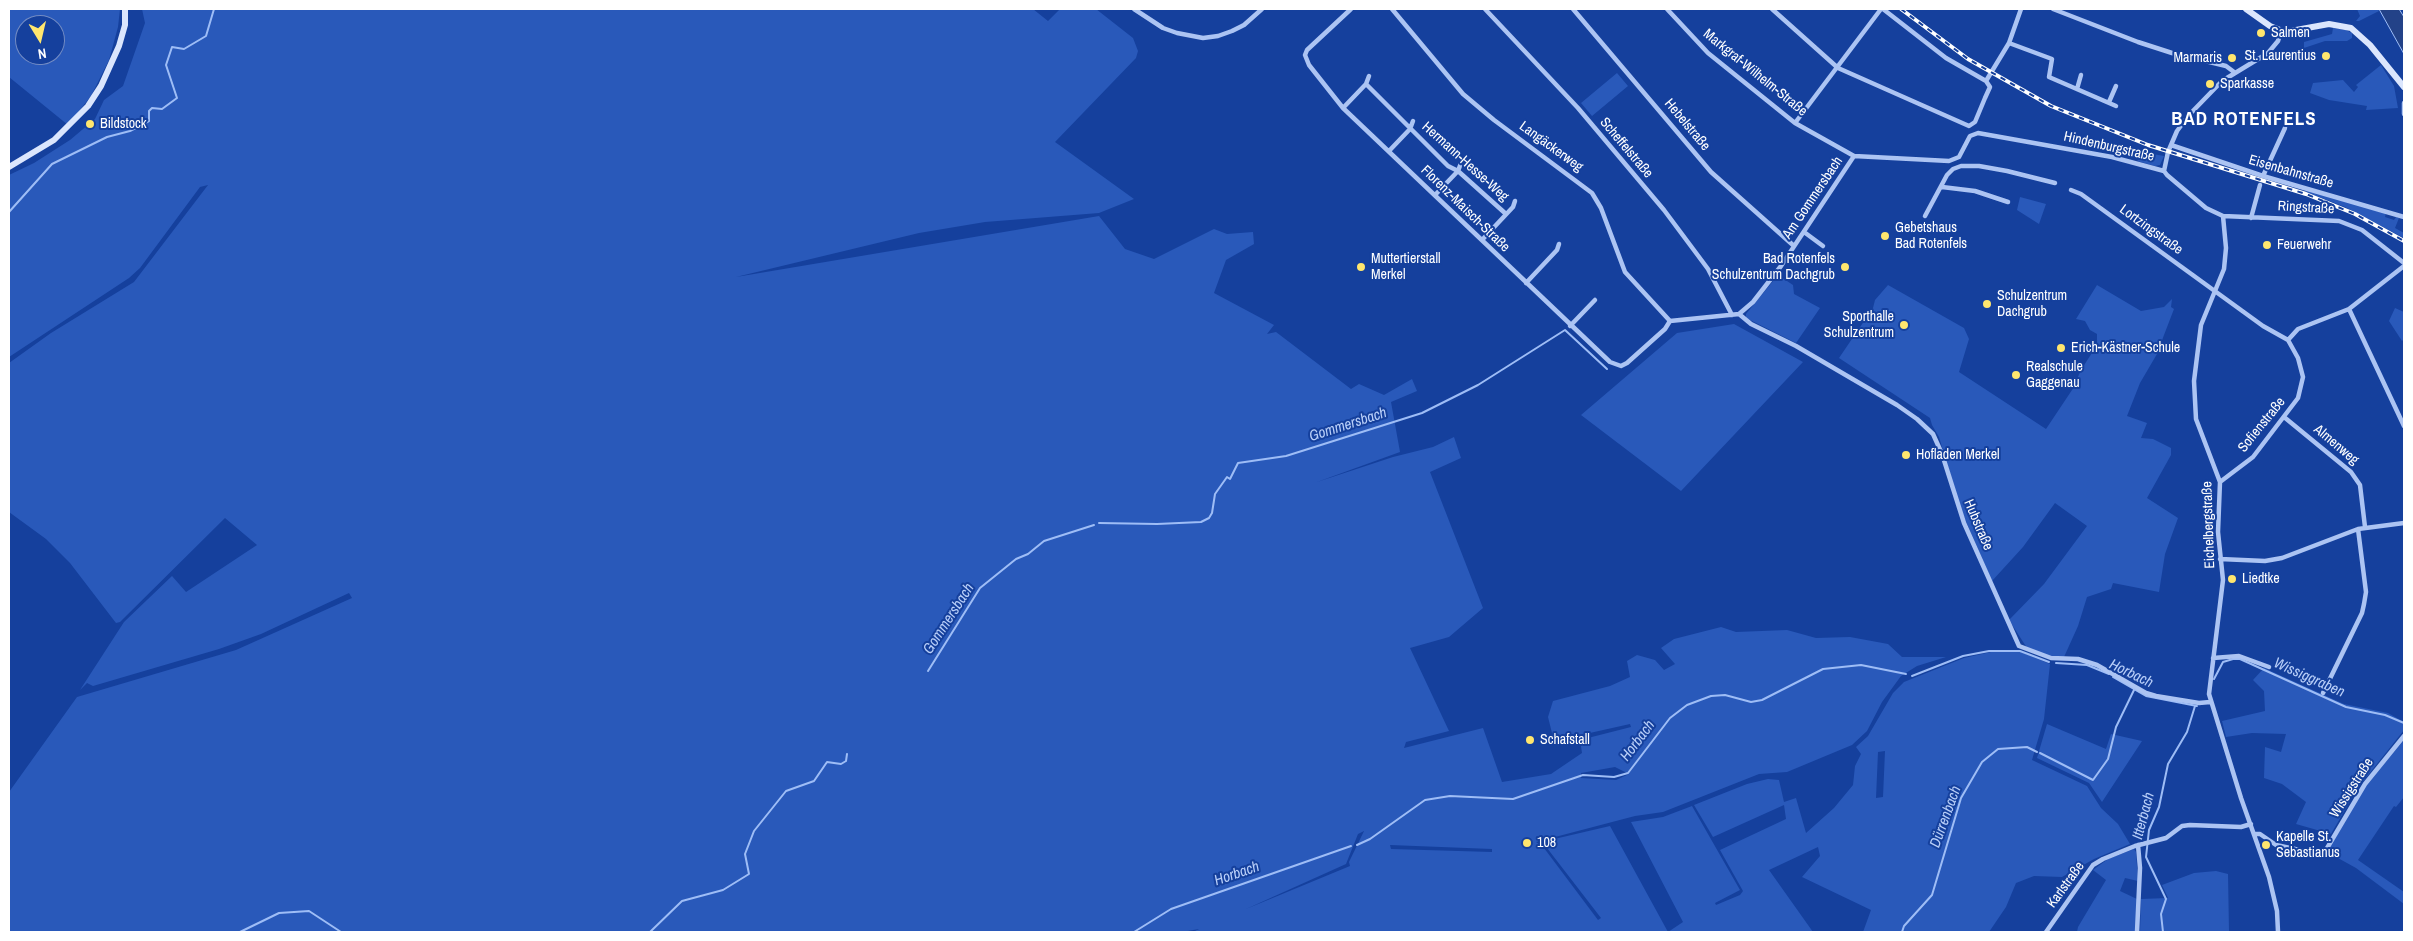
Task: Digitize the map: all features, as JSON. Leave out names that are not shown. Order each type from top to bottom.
[{"type":"main road","points":[[9,167],[54,140],[88,106],[101,86],[119,46],[125,25],[125,9]]},
{"type":"main road","points":[[2246,9],[2270,26],[2281,31],[2293,32],[2329,24],[2351,28],[2370,45],[2404,87]]},
{"type":"street","points":[[1134,9],[1163,28],[1203,38],[1232,31],[1244,25],[1262,9]]},
{"type":"street","name":"Florenz-Maisch-Straße","points":[[1351,9],[1305,55],[1309,65],[1343,108],[1610,362],[1621,366],[1665,329],[1670,321]]},
{"type":"street","name":"Langäckerweg","points":[[1393,9],[1463,94],[1494,120],[1592,192],[1625,272],[1670,321]]},
{"type":"street","name":"Scheffelstraße","points":[[1486,9],[1578,108],[1658,203],[1708,269],[1732,315]]},
{"type":"street","name":"Hebelstraße","points":[[1573,9],[1711,172],[1794,246]]},
{"type":"street","name":"Markgraf-Wilhelm-Straße","points":[[1667,9],[1708,52],[1795,123],[1854,156],[1953,160]]},
{"type":"street","points":[[1772,9],[1838,68],[1969,126],[1972,125],[1990,87],[1986,81],[1946,58],[1882,9],[1838,68],[1795,123]]},
{"type":"street","points":[[1986,81],[2009,43],[2021,9]]},
{"type":"street","points":[[2053,9],[2138,42],[2172,53],[2226,66],[2234,72]]},
{"type":"street","points":[[2164,171],[2171,145],[2189,115],[2212,90],[2234,72],[2254,63],[2268,53],[2278,40],[2281,31]]},
{"type":"street","points":[[2009,43],[2052,59],[2049,77],[2116,106]]},
{"type":"street","points":[[2076,89],[2081,75]]},
{"type":"street","points":[[1343,108],[1366,84],[1368,76]]},
{"type":"street","name":"Hermann-Hesse-Weg","points":[[1366,84],[1448,166],[1458,171],[1506,214]]},
{"type":"street","points":[[2108,102],[2116,86]]},
{"type":"street","points":[[2404,103],[2404,114]]},
{"type":"street","points":[[1389,151],[1410,128],[1413,121]]},
{"type":"street","points":[[2263,176],[2285,128]]},
{"type":"street","name":"Hindenburgstraße","points":[[1953,160],[1959,157],[1974,133],[2112,157],[2164,171],[2206,208],[2223,216]]},
{"type":"street","name":"Eisenbahnstraße","points":[[2171,145],[2263,176],[2404,214]]},
{"type":"street","name":"Am Gommersbach","points":[[1739,314],[1758,295],[1794,246],[1854,156]]},
{"type":"street","points":[[1435,195],[1458,171],[1461,163]]},
{"type":"street","points":[[1925,216],[1947,175],[1953,169],[1979,166],[2056,183]]},
{"type":"street","points":[[2251,218],[2260,185]]},
{"type":"street","points":[[1942,187],[1975,191],[2008,202]]},
{"type":"street","name":"Lortzingstraße","points":[[2071,190],[2081,194],[2216,292]]},
{"type":"street","points":[[1482,240],[1506,214],[1515,201]]},
{"type":"street","name":"Ringstraße","points":[[2223,216],[2306,218],[2339,221],[2362,230],[2404,265]]},
{"type":"street","name":"Eichelbergstraße","points":[[2223,216],[2225,258],[2216,292],[2201,325],[2194,381],[2194,409],[2220,482],[2220,559],[2222,580],[2221,601],[2209,685],[2210,702],[2255,834],[2277,911],[2278,932]]},
{"type":"street","points":[[1804,232],[1823,246]]},
{"type":"street","points":[[1526,283],[1557,250],[1559,244]]},
{"type":"street","points":[[2216,292],[2263,326],[2288,340],[2298,329],[2350,309],[2404,265]]},
{"type":"street","points":[[1570,326],[1595,300]]},
{"type":"street","points":[[2350,309],[2404,426]]},
{"type":"street","points":[[1670,321],[1739,314]]},
{"type":"street","name":"Hubstraße","points":[[1739,314],[1750,324],[1796,346],[1896,405],[1917,419],[1934,434],[1964,523],[2019,646],[2051,658],[2078,659],[2098,665],[2146,693],[2156,696],[2199,703],[2210,702]]},
{"type":"street","name":"Sofienstraße","points":[[2220,482],[2253,457],[2298,398],[2303,377],[2298,358],[2288,340]]},
{"type":"street","name":"Almenweg","points":[[2284,417],[2356,478],[2360,484],[2365,527]]},
{"type":"street","points":[[2220,559],[2265,561],[2282,558],[2358,529],[2404,523]]},
{"type":"street","points":[[2323,693],[2362,613],[2364,604],[2366,592],[2358,529]]},
{"type":"street","points":[[2213,658],[2239,656],[2269,666]]},
{"type":"street","name":"Wissigstraße","points":[[2255,834],[2260,834],[2276,845],[2323,855],[2365,784],[2404,736]]},
{"type":"street","name":"Karlstraße","points":[[2046,932],[2094,865],[2103,859],[2138,845],[2150,844],[2166,838],[2182,826],[2190,824],[2229,828],[2251,824]]},
{"type":"street","points":[[2137,932],[2140,868],[2138,845]]},
{"type":"shaded area","points":[[9,9],[120,9],[118,27],[109,60],[91,96],[68,125],[9,77]]},
{"type":"shaded area","points":[[142,9],[1033,9],[1048,21],[1060,9],[1096,9],[1133,38],[1138,51],[1136,58],[1055,142],[1134,199],[1099,213],[985,222],[919,233],[736,277],[1099,216],[1125,249],[1154,259],[1214,229],[1227,234],[1253,232],[1254,244],[1226,260],[1214,293],[1274,325],[1267,334],[1276,332],[1351,389],[1359,384],[1384,395],[1412,379],[1417,391],[1391,402],[1400,452],[1317,482],[1393,457],[1433,447],[1454,437],[1461,458],[1430,472],[1483,608],[1449,637],[1410,648],[1449,731],[1406,742],[1404,748],[1483,728],[1502,782],[1551,774],[1582,753],[1580,740],[1631,727],[1630,724],[1554,741],[1548,717],[1553,701],[1610,686],[1630,677],[1627,661],[1637,655],[1655,660],[1664,670],[1675,664],[1661,648],[1674,639],[1721,627],[1736,632],[1787,630],[1816,638],[1850,637],[1888,644],[1902,657],[1946,657],[1917,666],[1901,676],[1882,702],[1867,731],[1852,745],[1787,772],[1759,774],[1663,812],[1635,816],[1536,842],[1544,848],[1598,920],[1601,918],[1547,848],[1547,843],[1550,840],[1610,826],[1668,932],[1193,932],[1199,929],[1182,932],[9,932],[9,792],[77,697],[236,650],[352,598],[349,593],[261,634],[219,649],[93,686],[87,683],[80,690],[124,622],[172,576],[186,592],[257,545],[225,518],[120,622],[116,623],[70,563],[46,539],[9,512],[9,363],[51,333],[134,282],[208,185],[200,187],[140,268],[129,278],[9,357],[9,175],[34,163],[70,140],[95,119],[104,100],[123,86],[145,23]],"holes":[[[1615,767],[1629,774],[1616,780],[1581,778],[1581,773]],[[1364,831],[1349,862],[1350,866],[1246,909],[1346,864],[1358,834]],[[1390,845],[1492,849],[1492,852],[1391,849]]]},
{"type":"shaded area","points":[[2357,9],[2378,9],[2379,11],[2356,21],[2360,16]]},
{"type":"shaded area","points":[[2379,9],[2399,9],[2404,17],[2404,54]]},
{"type":"shaded area","points":[[2333,28],[2352,33],[2352,38],[2347,41],[2325,41],[2304,48],[2304,42],[2332,34]]},
{"type":"shaded area","points":[[2381,65],[2394,86],[2398,108],[2366,110],[2367,106],[2329,100],[2310,93],[2313,83],[2343,80],[2354,92],[2358,87],[2356,85]]},
{"type":"shaded area","points":[[1617,73],[1628,86],[1592,116],[1581,103]]},
{"type":"shaded area","points":[[2147,153],[2164,156],[2160,165],[2155,166],[2137,161]]},
{"type":"shaded area","points":[[2307,190],[2386,213],[2385,217],[2394,220],[2396,217],[2399,218],[2395,228],[2404,233],[2404,238],[2345,207],[2306,192]]},
{"type":"shaded area","points":[[2020,197],[2046,204],[2039,224],[2017,210]]},
{"type":"shaded area","points":[[1778,275],[1793,285],[1794,294],[1820,308],[1796,343],[1746,318],[1746,314]]},
{"type":"shaded area","points":[[1888,285],[1964,328],[1969,339],[1959,372],[2046,429],[2078,381],[2081,370],[2097,345],[2097,334],[2090,330],[2085,321],[2076,319],[2097,285],[2141,311],[2164,307],[2172,299],[2171,307],[2174,309],[2157,354],[2140,383],[2127,416],[2147,423],[2141,438],[2153,439],[2171,448],[2171,455],[2147,498],[2178,518],[2165,554],[2159,592],[2113,583],[2111,589],[2087,597],[2078,626],[2064,657],[2045,656],[2027,648],[2009,620],[2044,584],[2087,526],[2055,503],[2023,547],[1992,581],[1961,510],[1939,437],[1930,418],[1839,358],[1873,308],[1875,300]]},
{"type":"shaded area","points":[[2395,308],[2404,312],[2404,339],[2402,341],[2389,321]]},
{"type":"shaded area","points":[[1734,324],[1803,362],[1681,491],[1581,415],[1677,333]]},
{"type":"shaded area","points":[[2008,650],[2021,652],[2050,664],[2044,719],[2032,760],[2087,786],[2101,808],[2118,824],[2130,844],[2094,859],[2062,877],[2034,876],[2016,883],[2006,907],[1989,932],[1863,932],[1871,910],[1802,877],[1820,856],[1818,847],[1769,870],[1813,932],[1668,932],[1683,922],[1631,822],[1663,817],[1692,806],[1740,890],[1715,903],[1716,905],[1740,895],[1743,891],[1720,850],[1786,819],[1784,805],[1713,837],[1694,805],[1747,784],[1768,779],[1779,780],[1784,802],[1796,798],[1806,833],[1834,808],[1853,785],[1855,766],[1861,754],[1856,747],[1868,736],[1893,693],[1904,682],[1964,658],[1991,652]],"holes":[[[1885,751],[1883,797],[1876,798],[1878,752]]]},
{"type":"shaded area","points":[[2264,668],[2344,704],[2388,713],[2404,722],[2404,730],[2357,789],[2331,834],[2296,824],[2306,802],[2282,784],[2264,778],[2265,747],[2281,752],[2286,734],[2252,733],[2226,737],[2222,721],[2265,711],[2264,691],[2253,680]]},
{"type":"shaded area","points":[[2047,724],[2106,749],[2111,734],[2142,741],[2102,802],[2089,783],[2037,758]]},
{"type":"shaded area","points":[[2404,740],[2404,797],[2396,807],[2394,806],[2358,860],[2404,892],[2404,904],[2356,868],[2327,852],[2365,786]]},
{"type":"shaded area","points":[[2134,849],[2136,852],[2138,881],[2125,878],[2120,891],[2137,899],[2136,932],[2077,932],[2078,927],[2106,880],[2093,870],[2108,859]]},
{"type":"shaded area","points":[[2216,871],[2228,874],[2229,932],[2140,932],[2141,899],[2168,898],[2162,885],[2194,873]]},
{"type":"waterway","points":[[9,212],[52,164],[107,137],[130,131],[149,121],[149,111],[152,108],[162,109],[177,98],[166,65],[172,47],[184,49],[206,36],[214,9]]},
{"type":"waterway","name":"Gommersbach","points":[[1099,523],[1157,524],[1201,522],[1209,518],[1212,513],[1215,494],[1227,477],[1230,479],[1238,463],[1286,456],[1422,413],[1478,385],[1565,330],[1607,369]]},
{"type":"waterway","name":"Gommersbach","points":[[928,671],[980,588],[1016,559],[1028,554],[1044,541],[1094,525]]},
{"type":"waterway","name":"Horbach","points":[[1912,676],[1963,656],[1989,651],[2020,651],[2049,662]]},
{"type":"waterway","name":"Wissiggraben","points":[[2214,679],[2223,662],[2240,659],[2346,707],[2385,715],[2404,723]]},
{"type":"waterway","name":"Horbach","points":[[2056,663],[2087,665],[2109,674]]},
{"type":"waterway","name":"Horbach","points":[[1357,845],[1370,839],[1425,800],[1450,796],[1513,799],[1583,775],[1614,777],[1628,773],[1670,718],[1687,705],[1711,696],[1725,695],[1751,702],[1762,700],[1823,669],[1861,665],[1906,674]]},
{"type":"waterway","name":"Horbach","points":[[2113,677],[2146,696],[2197,706]]},
{"type":"waterway","name":"Dürrenbach","points":[[2040,753],[2093,780],[2108,759],[2116,727],[2134,690]]},
{"type":"waterway","name":"Itterbach","points":[[2163,932],[2161,914],[2166,899],[2146,857],[2149,830],[2159,807],[2168,764],[2187,732],[2195,706]]},
{"type":"waterway","name":"Dürrenbach","points":[[1902,932],[1904,926],[1932,895],[1961,798],[1982,762],[1998,749],[2027,747],[2037,752]]},
{"type":"waterway","name":"Gommersbach","points":[[650,932],[682,901],[723,890],[749,874],[745,854],[754,831],[786,791],[814,781],[827,762],[841,764],[846,761],[847,754]]},
{"type":"waterway","name":"Horbach","points":[[1134,932],[1171,909],[1351,846]]},
{"type":"waterway","points":[[240,932],[279,913],[309,911],[341,932]]},
{"type":"railway","points":[[1901,9],[1968,59],[2051,106],[2148,145],[2306,194],[2355,214],[2404,241]]},
{"type":"place","name":"Salmen","points":[[2261,33]]},
{"type":"place","name":"St. Laurentius","points":[[2326,56]]},
{"type":"place","name":"Marmaris","points":[[2232,58]]},
{"type":"place","name":"Sparkasse","points":[[2210,84]]},
{"type":"place","name":"Bildstock","points":[[90,124]]},
{"type":"place","name":"Gebetshaus Bad Rotenfels","points":[[1885,236]]},
{"type":"place","name":"Feuerwehr","points":[[2267,245]]},
{"type":"place","name":"Muttertierstall Merkel","points":[[1361,267]]},
{"type":"place","name":"Bad Rotenfels Schulzentrum Dachgrub","points":[[1845,267]]},
{"type":"place","name":"Schulzentrum Dachgrub","points":[[1987,304]]},
{"type":"place","name":"Sporthalle Schulzentrum","points":[[1904,325]]},
{"type":"place","name":"Erich-Kästner-Schule","points":[[2061,348]]},
{"type":"place","name":"Realschule Gaggenau","points":[[2016,375]]},
{"type":"place","name":"Hofladen Merkel","points":[[1906,455]]},
{"type":"place","name":"Liedtke","points":[[2232,579]]},
{"type":"place","name":"Schafstall","points":[[1530,740]]},
{"type":"place","name":"108","points":[[1527,843]]},
{"type":"place","name":"Kapelle St. Sebastianus","points":[[2266,845]]},
{"type":"district","name":"BAD ROTENFELS","points":[[2244,120]]}]
